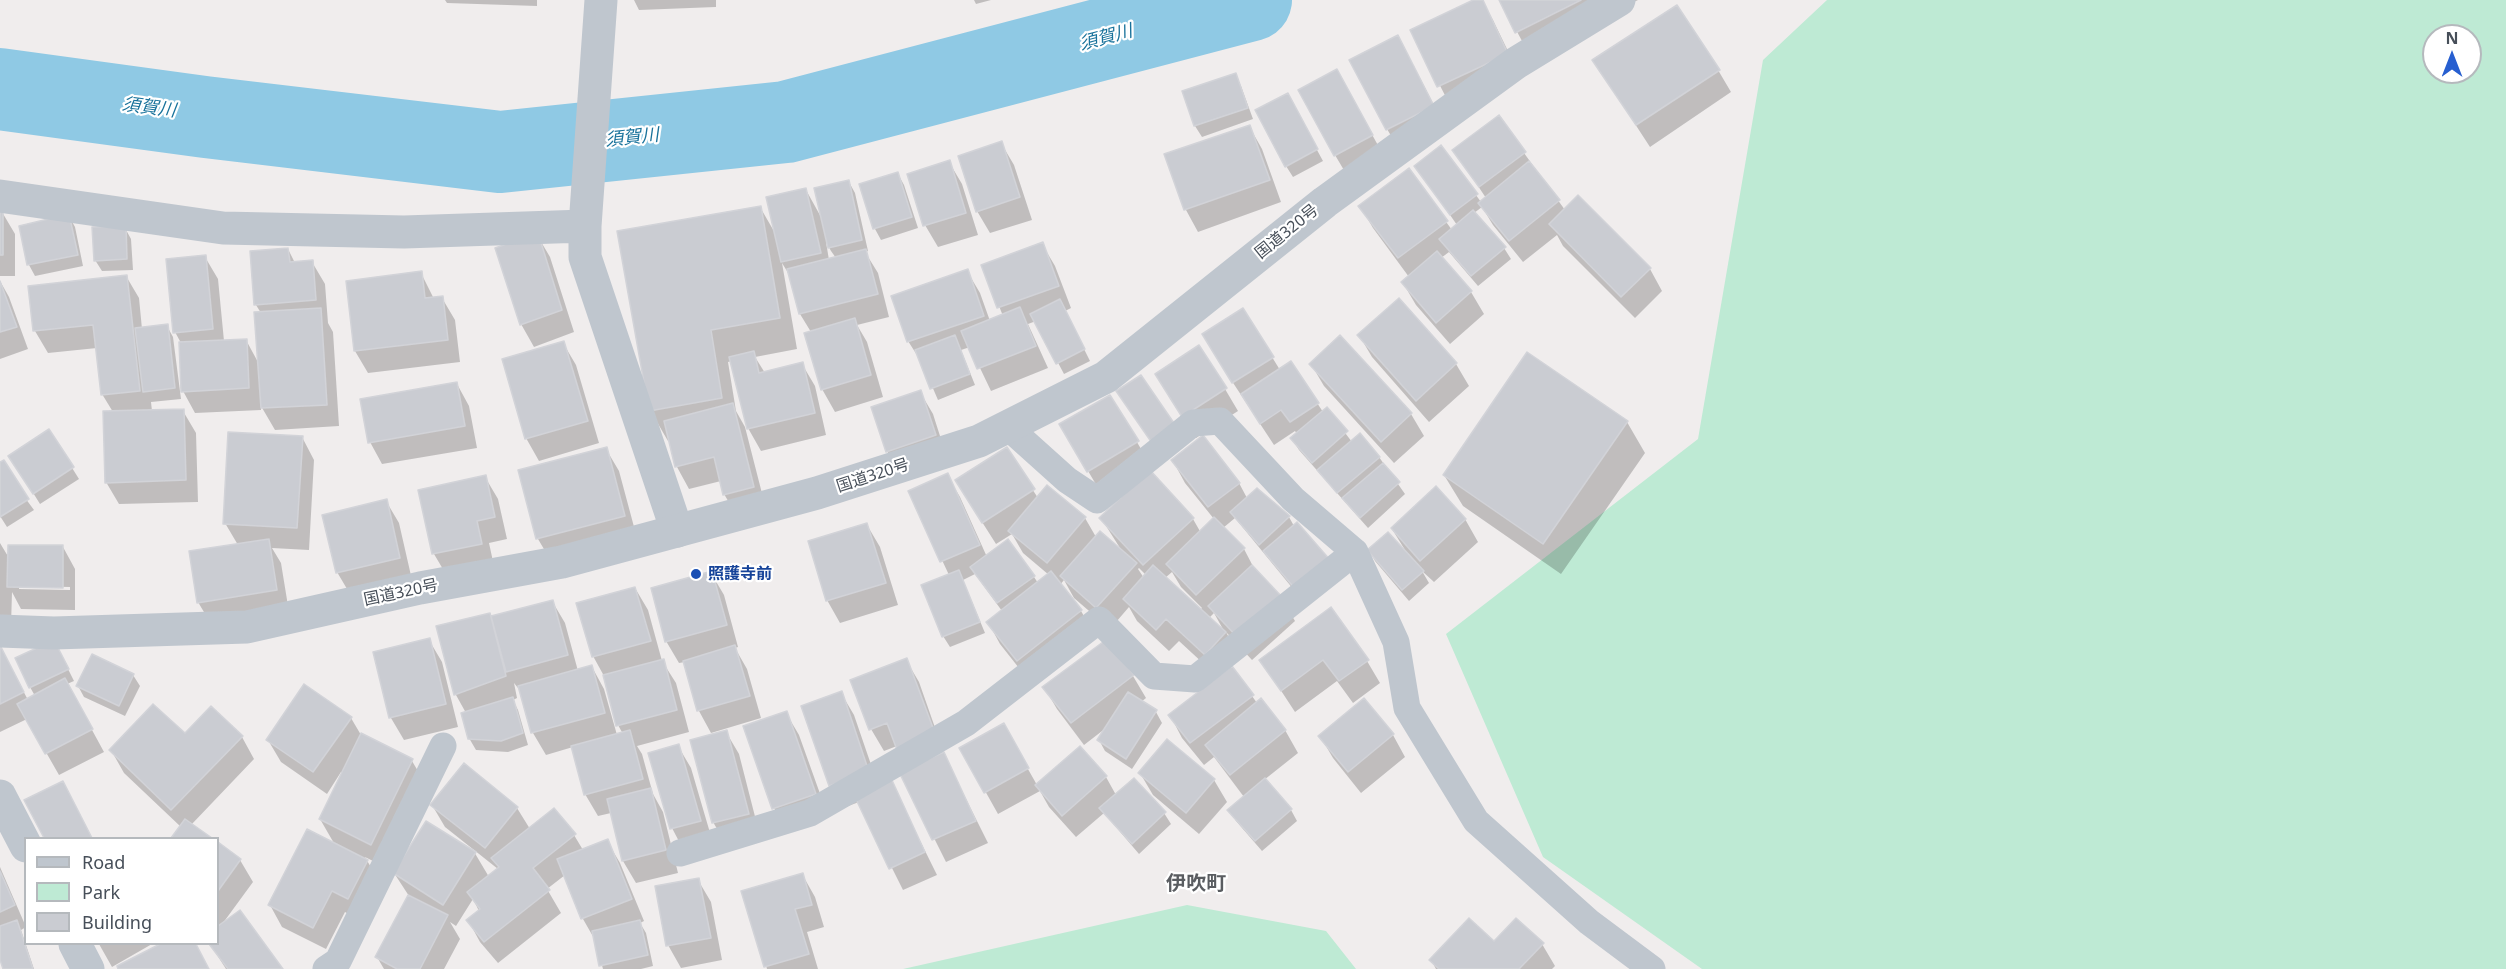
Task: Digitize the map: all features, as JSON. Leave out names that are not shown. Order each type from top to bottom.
[{"type":"street","points":[[601,0],[585,217],[585,257],[676,531]]},
{"type":"street","name":"国道320号","points":[[0,631],[54,633],[247,627],[420,588],[562,562],[840,486],[979,441],[1106,377],[1325,202],[1516,63],[1619,0]]},
{"type":"street","points":[[0,196],[223,228],[404,232],[585,217]]},
{"type":"street","points":[[1,801],[24,842]]},
{"type":"street","points":[[76,945],[88,969]]},
{"type":"lane","points":[[1008,427],[1067,480],[1097,500],[1193,423],[1220,421],[1293,499],[1355,552],[1396,642],[1407,708],[1476,821],[1589,921],[1652,969]]},
{"type":"lane","points":[[680,853],[810,813],[966,723],[1099,620],[1154,676],[1195,679],[1355,552]]},
{"type":"lane","points":[[326,969],[338,961],[443,746]]},
{"type":"green space","points":[[1827,0],[2506,0],[2506,969],[1702,969],[1543,857],[1446,634],[1698,439],[1763,60]]},
{"type":"green space","points":[[1187,905],[1326,931],[1356,969],[903,969]]},
{"type":"building","points":[[1473,0],[1483,0],[1508,54],[1437,87],[1410,30]]},
{"type":"building","points":[[1499,0],[1581,0],[1515,33]]},
{"type":"building","points":[[1677,5],[1720,70],[1636,125],[1592,60]]},
{"type":"building","points":[[1398,35],[1434,106],[1386,130],[1349,60]]},
{"type":"building","points":[[1337,69],[1373,135],[1334,156],[1298,90]]},
{"type":"building","points":[[1236,73],[1248,108],[1194,126],[1182,91]]},
{"type":"building","points":[[1288,93],[1318,149],[1285,167],[1255,110]]},
{"type":"building","points":[[1499,115],[1526,152],[1479,187],[1452,150]]},
{"type":"building","points":[[1250,125],[1270,180],[1184,210],[1164,154]]},
{"type":"building","points":[[1002,141],[1020,197],[976,212],[958,156]]},
{"type":"building","points":[[1441,145],[1478,194],[1450,215],[1414,166]]},
{"type":"building","points":[[950,160],[966,213],[923,226],[907,174]]},
{"type":"building","points":[[1529,161],[1560,200],[1509,241],[1478,203]]},
{"type":"building","points":[[1409,168],[1448,221],[1398,258],[1358,206]]},
{"type":"building","points":[[898,172],[912,217],[873,229],[859,184]]},
{"type":"building","points":[[849,180],[862,240],[828,248],[814,188]]},
{"type":"building","points":[[806,188],[821,253],[781,262],[766,197]]},
{"type":"building","points":[[1578,195],[1651,268],[1621,297],[1549,224]]},
{"type":"building","points":[[761,206],[780,318],[711,330],[722,398],[649,411],[617,231]]},
{"type":"building","points":[[0,210],[3,210],[3,255],[0,255]]},
{"type":"building","points":[[1473,210],[1506,247],[1471,276],[1439,239]]},
{"type":"building","points":[[69,214],[78,255],[27,265],[19,226]]},
{"type":"building","points":[[126,226],[127,259],[94,261],[92,227]]},
{"type":"building","points":[[538,233],[562,310],[520,325],[495,248]]},
{"type":"building","points":[[1043,242],[1059,286],[997,308],[981,265]]},
{"type":"building","points":[[288,248],[290,262],[313,260],[316,300],[254,305],[250,251]]},
{"type":"building","points":[[866,249],[878,294],[799,314],[787,269]]},
{"type":"building","points":[[1437,251],[1472,291],[1436,323],[1401,282]]},
{"type":"building","points":[[206,255],[213,329],[173,333],[166,259]]},
{"type":"building","points":[[968,269],[984,316],[907,342],[891,296]]},
{"type":"building","points":[[422,271],[425,298],[443,296],[448,340],[354,351],[346,281]]},
{"type":"building","points":[[127,275],[140,391],[101,395],[93,325],[33,331],[28,286]]},
{"type":"building","points":[[0,281],[17,327],[0,332]]},
{"type":"building","points":[[1399,298],[1457,363],[1416,401],[1357,335]]},
{"type":"building","points":[[1060,299],[1085,349],[1056,364],[1030,314]]},
{"type":"building","points":[[1020,307],[1036,346],[977,369],[961,331]]},
{"type":"building","points":[[321,308],[327,405],[261,408],[254,312]]},
{"type":"building","points":[[1243,308],[1274,357],[1232,383],[1202,334]]},
{"type":"building","points":[[855,318],[871,375],[821,390],[804,333]]},
{"type":"building","points":[[168,324],[175,388],[143,392],[135,328]]},
{"type":"building","points":[[955,335],[970,374],[930,389],[915,350]]},
{"type":"building","points":[[1340,335],[1412,413],[1381,442],[1309,364]]},
{"type":"building","points":[[247,339],[249,388],[181,392],[179,342]]},
{"type":"building","points":[[564,341],[588,421],[525,439],[502,359]]},
{"type":"building","points":[[1199,345],[1227,388],[1182,417],[1155,374]]},
{"type":"building","points":[[754,351],[759,373],[803,362],[815,413],[747,429],[729,357]]},
{"type":"building","points":[[1527,352],[1628,421],[1543,544],[1443,475]]},
{"type":"building","points":[[1291,361],[1319,403],[1290,422],[1281,410],[1260,424],[1241,394]]},
{"type":"building","points":[[1141,375],[1176,426],[1152,443],[1116,391]]},
{"type":"building","points":[[457,382],[465,426],[368,443],[360,399]]},
{"type":"building","points":[[921,390],[936,435],[886,452],[871,407]]},
{"type":"building","points":[[1110,395],[1139,441],[1087,472],[1059,424]]},
{"type":"building","points":[[733,403],[754,487],[723,495],[714,457],[675,467],[664,421]]},
{"type":"building","points":[[1327,407],[1348,431],[1312,463],[1290,438]]},
{"type":"building","points":[[184,409],[186,480],[105,483],[103,411]]},
{"type":"building","points":[[49,429],[74,467],[33,494],[8,456]]},
{"type":"building","points":[[228,432],[303,436],[297,528],[223,524]]},
{"type":"building","points":[[1360,433],[1380,457],[1337,493],[1317,470]]},
{"type":"building","points":[[1203,435],[1240,483],[1208,507],[1171,460]]},
{"type":"building","points":[[607,447],[625,516],[536,539],[518,470]]},
{"type":"building","points":[[1007,447],[1035,489],[982,523],[955,480]]},
{"type":"building","points":[[4,460],[29,499],[0,517],[0,462]]},
{"type":"building","points":[[1383,463],[1400,482],[1360,518],[1342,498]]},
{"type":"building","points":[[1150,470],[1194,518],[1143,565],[1099,518]]},
{"type":"building","points":[[948,473],[980,545],[940,562],[908,491]]},
{"type":"building","points":[[486,475],[495,517],[477,521],[482,544],[432,554],[418,490]]},
{"type":"building","points":[[1047,485],[1086,517],[1047,563],[1008,531]]},
{"type":"building","points":[[1436,486],[1466,519],[1420,561],[1391,528]]},
{"type":"building","points":[[1257,488],[1290,516],[1259,545],[1230,512]]},
{"type":"building","points":[[387,499],[400,558],[336,573],[322,515]]},
{"type":"building","points":[[1214,517],[1245,548],[1196,595],[1166,564]]},
{"type":"building","points":[[1297,522],[1331,561],[1296,590],[1263,551]]},
{"type":"building","points":[[867,523],[886,583],[826,601],[808,541]]},
{"type":"building","points":[[1100,531],[1137,563],[1096,608],[1060,576]]},
{"type":"building","points":[[1388,532],[1424,571],[1402,590],[1367,550]]},
{"type":"building","points":[[269,539],[277,590],[197,603],[189,551]]},
{"type":"building","points":[[1008,539],[1035,576],[997,603],[970,567]]},
{"type":"building","points":[[8,545],[63,545],[63,588],[7,587]]},
{"type":"building","points":[[1153,565],[1226,632],[1205,655],[1166,619],[1156,630],[1123,599]]},
{"type":"building","points":[[1252,565],[1283,598],[1239,639],[1208,606]]},
{"type":"building","points":[[959,570],[980,622],[942,637],[921,585]]},
{"type":"building","points":[[712,571],[727,625],[665,642],[651,588]]},
{"type":"building","points":[[1051,571],[1082,610],[1017,661],[986,622]]},
{"type":"building","points":[[635,587],[651,641],[592,657],[576,603]]},
{"type":"building","points":[[553,600],[568,655],[506,672],[491,616]]},
{"type":"building","points":[[1331,607],[1369,660],[1339,681],[1323,660],[1281,691],[1259,660]]},
{"type":"building","points":[[490,613],[506,676],[454,695],[436,626]]},
{"type":"building","points":[[430,638],[446,704],[389,718],[373,652]]},
{"type":"building","points":[[1107,639],[1134,675],[1071,723],[1042,687]]},
{"type":"building","points":[[54,640],[69,669],[29,688],[15,658]]},
{"type":"building","points":[[0,645],[24,692],[0,704]]},
{"type":"building","points":[[735,645],[750,696],[697,711],[683,661]]},
{"type":"building","points":[[92,654],[134,674],[119,706],[76,686]]},
{"type":"building","points":[[907,658],[936,736],[897,750],[887,723],[869,730],[850,680]]},
{"type":"building","points":[[664,659],[677,710],[616,726],[603,675]]},
{"type":"building","points":[[592,665],[605,713],[531,733],[518,686]]},
{"type":"building","points":[[1232,666],[1254,695],[1190,743],[1168,715]]},
{"type":"building","points":[[65,678],[93,729],[45,754],[17,704]]},
{"type":"building","points":[[304,684],[352,717],[313,772],[266,740]]},
{"type":"building","points":[[842,691],[869,772],[829,786],[801,706]]},
{"type":"building","points":[[1128,692],[1157,710],[1126,759],[1097,740]]},
{"type":"building","points":[[513,697],[523,733],[501,741],[468,739],[461,713]]},
{"type":"building","points":[[1261,698],[1286,730],[1230,775],[1205,745]]},
{"type":"building","points":[[1364,698],[1394,734],[1348,772],[1318,736]]},
{"type":"building","points":[[153,704],[185,733],[211,706],[243,736],[171,810],[109,750]]},
{"type":"building","points":[[787,711],[816,794],[772,809],[743,726]]},
{"type":"building","points":[[1004,723],[1029,768],[984,793],[959,748]]},
{"type":"building","points":[[630,730],[643,779],[584,795],[571,746]]},
{"type":"building","points":[[727,730],[749,814],[712,823],[690,740]]},
{"type":"building","points":[[361,733],[413,759],[371,845],[319,819]]},
{"type":"building","points":[[1167,739],[1215,779],[1186,813],[1138,773]]},
{"type":"building","points":[[679,744],[701,821],[670,829],[648,753]]},
{"type":"building","points":[[1080,746],[1107,776],[1062,816],[1035,785]]},
{"type":"building","points":[[944,752],[976,821],[932,840],[899,772]]},
{"type":"building","points":[[464,763],[518,807],[485,848],[430,805]]},
{"type":"building","points":[[891,778],[925,852],[889,869],[854,795]]},
{"type":"building","points":[[1134,778],[1166,812],[1132,844],[1099,808]]},
{"type":"building","points":[[1265,778],[1292,809],[1255,841],[1227,810]]},
{"type":"building","points":[[63,781],[91,837],[43,837],[24,800]]},
{"type":"building","points":[[651,788],[666,850],[622,861],[607,799]]},
{"type":"building","points":[[554,808],[576,834],[533,868],[550,890],[484,942],[466,920],[480,909],[467,892],[499,867],[491,858]]},
{"type":"building","points":[[185,819],[211,837],[172,837]]},
{"type":"building","points":[[426,821],[476,852],[443,905],[393,873]]},
{"type":"building","points":[[307,829],[368,860],[348,899],[332,891],[313,928],[268,905]]},
{"type":"building","points":[[608,839],[632,899],[581,919],[557,859]]},
{"type":"building","points":[[219,843],[241,859],[219,890]]},
{"type":"building","points":[[0,871],[15,905],[0,912]]},
{"type":"building","points":[[803,873],[812,905],[795,909],[809,954],[764,967],[741,891]]},
{"type":"building","points":[[699,878],[711,938],[666,946],[655,886]]},
{"type":"building","points":[[408,895],[448,915],[420,969],[397,969],[375,957]]},
{"type":"building","points":[[240,910],[283,969],[228,969],[210,945],[219,945],[219,925]]},
{"type":"building","points":[[1469,918],[1494,941],[1516,918],[1544,943],[1519,969],[1439,969],[1429,960]]},
{"type":"building","points":[[17,920],[33,969],[3,969],[0,960],[0,926]]},
{"type":"building","points":[[640,920],[648,955],[599,966],[592,931]]},
{"type":"building","points":[[158,945],[197,945],[209,969],[118,969],[117,966]]},
{"type":"waterway","name":"須賀川","points":[[0,89],[205,117],[500,152],[786,122],[1251,0]]},
{"type":"place","name":"照護寺前","points":[[696,574]]},
{"type":"district","name":"伊吹町","points":[[1196,884]]}]
